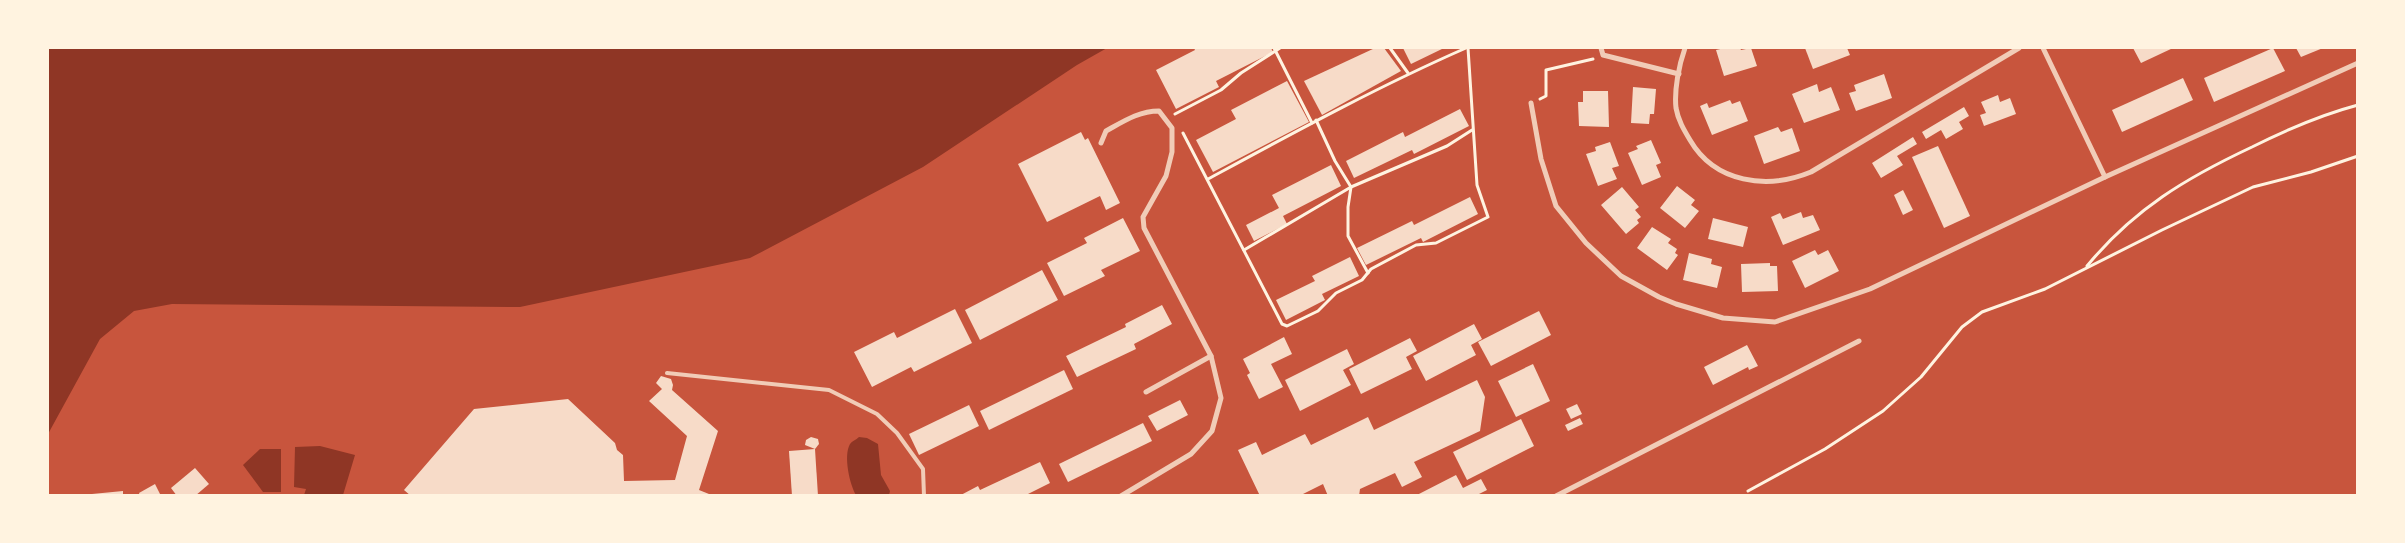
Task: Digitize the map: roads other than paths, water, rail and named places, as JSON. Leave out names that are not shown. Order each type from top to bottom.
[{"type":"street","points":[[1601,48],[1603,55],[1679,74]]},
{"type":"street","points":[[1684,48],[1679,74],[1676,108],[1682,127],[1704,160],[1724,173],[1745,180],[1768,182],[1796,178],[1811,172],[2019,48]]},
{"type":"street","points":[[2043,48],[2106,177]]},
{"type":"street","points":[[1531,103],[1540,159],[1556,206],[1586,243],[1621,276],[1658,298],[1724,318],[1775,322],[1870,289],[2106,177],[2358,62]]},
{"type":"street","points":[[1102,143],[1106,131],[1136,115],[1149,112],[1159,112],[1172,128],[1172,152],[1168,168],[1143,217],[1144,228],[1210,356],[1221,398],[1212,431],[1191,454],[1121,496]]},
{"type":"street","points":[[1556,496],[1859,341]]},
{"type":"street","points":[[1146,392],[1210,356]]},
{"type":"lane","points":[[667,374],[829,390],[877,414],[909,447],[923,469],[924,496]]}]
